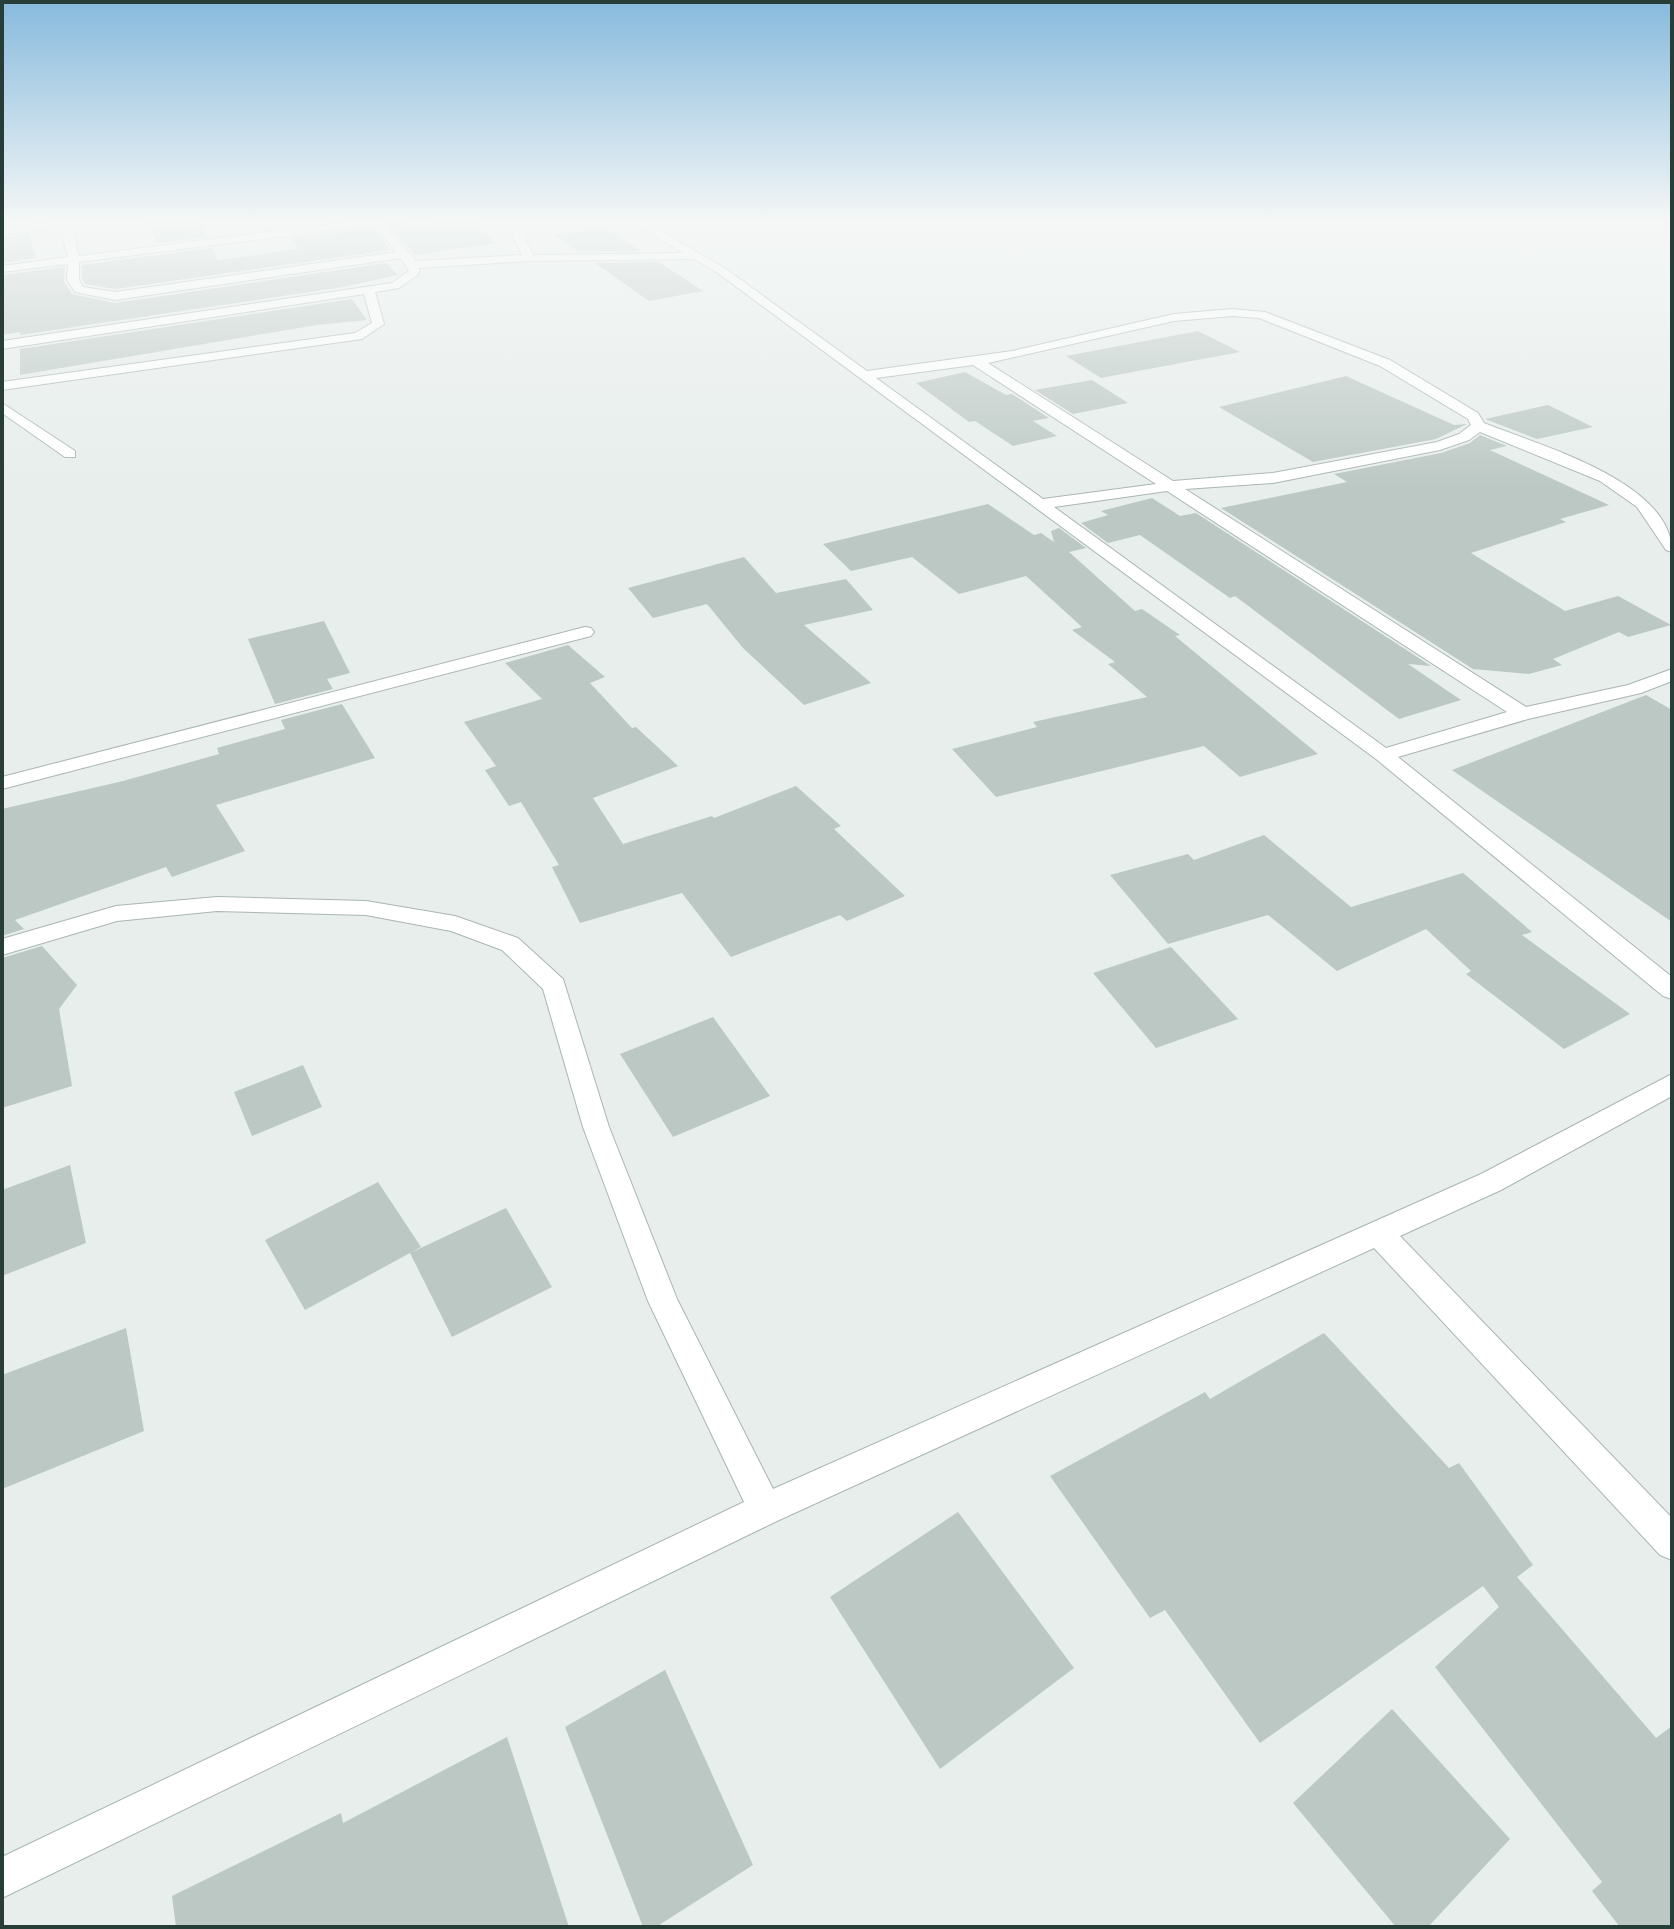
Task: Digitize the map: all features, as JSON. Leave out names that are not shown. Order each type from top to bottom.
[{"type":"street","points":[[2,345],[158,310]]},
{"type":"street","points":[[2,386],[358,336],[378,324],[374,310]]},
{"type":"street","points":[[777,310],[868,375],[936,430],[1383,755],[1672,990]]},
{"type":"street","points":[[868,375],[1033,351],[1148,323],[1204,314],[1252,313],[1284,321],[1385,363],[1473,416],[1479,426],[1605,478],[1642,504],[1672,547]]},
{"type":"street","points":[[976,361],[1523,714]]},
{"type":"street","points":[[2,407],[70,454]]},
{"type":"street","points":[[1041,504],[1171,486],[1273,478],[1440,446],[1464,437],[1479,426]]},
{"type":"street","points":[[2,783],[585,632]]},
{"type":"street","points":[[1383,755],[1523,714],[1634,689],[1672,675]]},
{"type":"street","points":[[2,947],[116,914],[217,904],[366,908],[455,924],[510,944],[554,985],[596,1127],[663,1301],[765,1509]]},
{"type":"street","points":[[2,1878],[765,1509],[1491,1182],[1672,1084]]},
{"type":"street","points":[[1379,1234],[1672,1543]]},
{"type":"building","points":[[2,310],[188,310],[20,335],[20,332],[2,335]]},
{"type":"building","points":[[279,310],[360,310],[367,320],[317,325],[20,375],[20,349]]},
{"type":"building","points":[[1198,331],[1240,352],[1101,378],[1066,356]]},
{"type":"building","points":[[965,372],[1006,395],[1012,394],[1049,418],[1033,421],[1057,436],[1013,446],[975,421],[969,422],[916,383]]},
{"type":"building","points":[[1346,376],[1454,425],[1467,424],[1436,439],[1313,462],[1219,407]]},
{"type":"building","points":[[1092,380],[1128,403],[1073,414],[1035,390]]},
{"type":"building","points":[[1548,405],[1593,427],[1537,439],[1485,419]]},
{"type":"building","points":[[1480,435],[1507,446],[1490,450],[1609,505],[1560,519],[1566,522],[1471,553],[1565,611],[1618,596],[1671,625],[1628,637],[1619,632],[1553,659],[1562,665],[1529,674],[1473,669],[1221,508],[1347,482],[1334,474],[1441,453],[1470,443]]},
{"type":"building","points":[[1152,498],[1180,516],[1196,513],[1431,666],[1408,664],[1461,700],[1399,719],[1235,596],[1230,598],[1140,535],[1108,543],[1081,523],[1108,515],[1101,511]]},
{"type":"building","points":[[988,504],[1034,535],[1041,533],[1054,542],[1051,531],[1059,528],[1086,548],[1069,552],[1135,611],[1142,609],[1180,635],[1175,636],[1318,754],[1240,777],[1204,746],[996,797],[952,749],[1037,727],[1033,722],[1147,697],[1108,664],[1115,662],[1072,630],[1082,627],[1026,576],[959,594],[912,557],[851,571],[823,544]]},
{"type":"building","points":[[744,557],[776,593],[846,579],[873,610],[804,625],[871,683],[804,705],[743,648],[707,604],[653,618],[628,588]]},
{"type":"building","points":[[324,621],[350,673],[327,679],[333,689],[275,704],[248,639]]},
{"type":"building","points":[[568,645],[605,677],[590,683],[632,728],[636,727],[678,766],[593,798],[623,844],[712,816],[714,818],[796,786],[841,826],[834,829],[905,896],[847,921],[840,915],[731,957],[682,893],[580,923],[552,867],[559,865],[521,802],[509,806],[485,770],[496,766],[464,722],[542,699],[505,663]]},
{"type":"building","points":[[1646,695],[1672,710],[1672,922],[1452,770]]},
{"type":"building","points":[[342,704],[375,758],[216,805],[245,851],[172,877],[166,867],[15,920],[24,929],[2,936],[2,809],[123,781],[219,754],[217,748],[285,729],[281,720]]},
{"type":"building","points":[[1264,835],[1351,907],[1463,873],[1532,932],[1522,935],[1630,1014],[1564,1049],[1466,974],[1471,971],[1426,929],[1337,971],[1268,915],[1168,944],[1110,875],[1188,854],[1194,860]]},
{"type":"building","points":[[42,946],[77,985],[59,1009],[72,1086],[2,1108],[2,958]]},
{"type":"building","points":[[1171,947],[1238,1019],[1156,1048],[1093,973]]},
{"type":"building","points":[[713,1017],[770,1096],[673,1137],[620,1054]]},
{"type":"building","points":[[303,1065],[322,1107],[252,1136],[234,1092]]},
{"type":"building","points":[[70,1165],[86,1243],[2,1276],[2,1190]]},
{"type":"building","points":[[378,1182],[421,1247],[305,1310],[265,1240]]},
{"type":"building","points":[[506,1208],[552,1287],[452,1337],[410,1253]]},
{"type":"building","points":[[126,1328],[144,1431],[2,1489],[2,1375]]},
{"type":"building","points":[[1324,1333],[1449,1468],[1459,1463],[1533,1565],[1517,1577],[1656,1738],[1672,1726],[1672,1927],[1620,1927],[1592,1891],[1602,1882],[1435,1667],[1499,1607],[1483,1586],[1260,1743],[1165,1610],[1150,1618],[1050,1476],[1205,1392],[1210,1399]]},
{"type":"building","points":[[958,1512],[1074,1668],[940,1769],[830,1597]]},
{"type":"building","points":[[665,1670],[753,1865],[656,1927],[643,1927],[565,1727]]},
{"type":"building","points":[[1392,1709],[1510,1839],[1428,1927],[1396,1927],[1293,1803]]},
{"type":"building","points":[[507,1737],[569,1927],[176,1927],[172,1896],[341,1813],[343,1823]]}]
